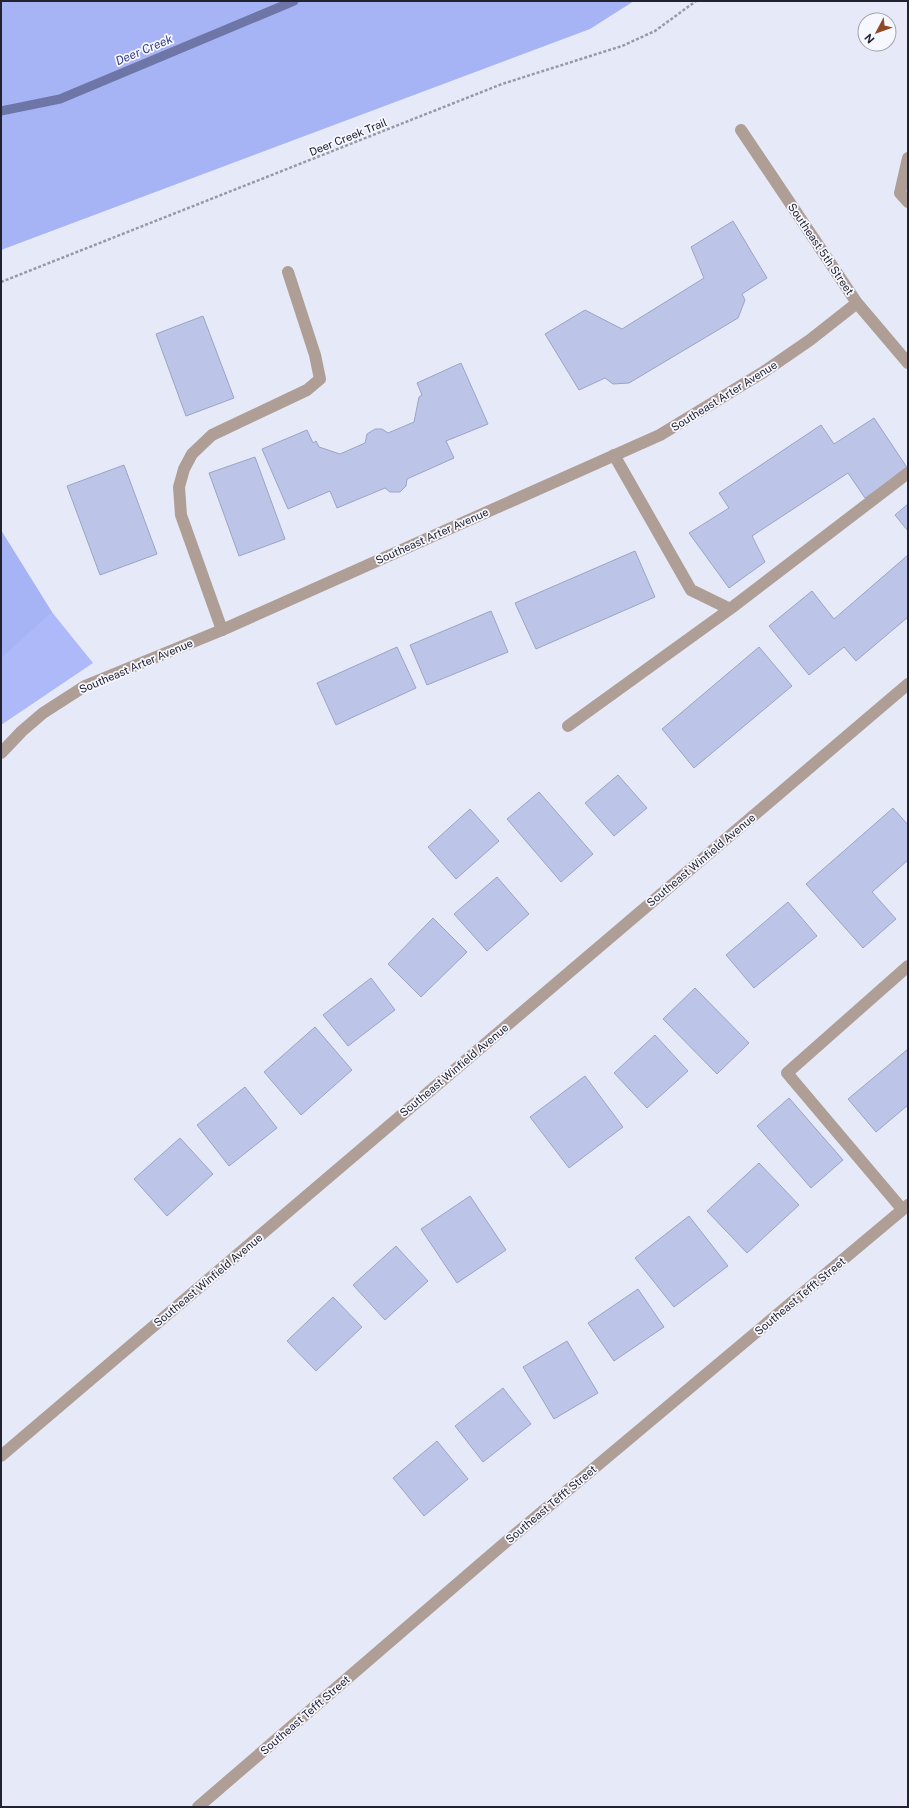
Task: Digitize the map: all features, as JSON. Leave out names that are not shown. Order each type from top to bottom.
[{"type":"street","name":"Southeast 5th Street","points":[[741,130],[857,303],[908,363]]},
{"type":"street","points":[[908,158],[900,192],[908,202]]},
{"type":"street","points":[[222,630],[181,515],[179,487],[184,469],[192,454],[212,435],[307,390],[320,378],[315,355],[288,272]]},
{"type":"street","name":"Southeast Arter Avenue","points":[[1,753],[22,731],[43,713],[85,686],[222,630],[660,435],[712,405],[792,352],[857,303]]},
{"type":"street","points":[[614,455],[691,590],[730,608]]},
{"type":"street","points":[[568,726],[730,608],[908,473]]},
{"type":"street","name":"Southeast Winfield Avenue","points":[[1,1456],[908,684]]},
{"type":"street","points":[[905,1207],[788,1073],[908,966]]},
{"type":"street","name":"Southeast Tefft Street","points":[[198,1807],[500,1547],[905,1207]]},
{"type":"path","name":"Deer Creek Trail","points":[[1,282],[502,84],[622,46],[655,31],[696,1]]},
{"type":"shaded area","points":[[1,1],[634,1],[590,29],[1,250]]},
{"type":"shaded area","points":[[1,530],[52,612],[1,658]]},
{"type":"shaded area","points":[[1,549],[93,663],[1,725]]},
{"type":"building","points":[[733,221],[767,278],[742,294],[745,300],[738,318],[629,383],[613,384],[605,378],[579,390],[545,334],[585,310],[622,329],[704,278],[691,247]]},
{"type":"building","points":[[203,316],[234,398],[186,416],[156,334]]},
{"type":"building","points":[[461,363],[488,424],[446,441],[454,458],[407,479],[406,486],[400,492],[390,492],[385,488],[337,508],[330,491],[288,509],[262,449],[307,430],[313,443],[316,441],[319,447],[340,454],[365,443],[367,434],[375,429],[382,429],[388,433],[414,422],[419,397],[422,395],[417,383]]},
{"type":"building","points":[[874,418],[908,469],[865,498],[848,473],[752,536],[765,562],[729,588],[689,533],[729,508],[719,493],[821,425],[834,444]]},
{"type":"building","points":[[255,457],[285,539],[239,556],[209,473]]},
{"type":"building","points":[[124,465],[157,554],[100,575],[67,486]]},
{"type":"building","points":[[908,504],[908,531],[895,515]]},
{"type":"building","points":[[635,551],[655,597],[536,649],[515,603]]},
{"type":"building","points":[[908,555],[908,617],[856,661],[844,647],[809,675],[769,626],[812,591],[834,619]]},
{"type":"building","points":[[491,611],[508,652],[427,685],[410,645]]},
{"type":"building","points":[[397,647],[416,688],[336,725],[317,683]]},
{"type":"building","points":[[759,647],[792,686],[694,768],[662,729]]},
{"type":"building","points":[[618,775],[647,808],[614,836],[585,803]]},
{"type":"building","points":[[539,792],[593,854],[561,882],[507,819]]},
{"type":"building","points":[[893,808],[908,825],[908,860],[872,892],[896,919],[863,948],[806,884]]},
{"type":"building","points":[[470,809],[499,841],[456,879],[428,847]]},
{"type":"building","points":[[497,877],[529,914],[487,951],[454,914]]},
{"type":"building","points":[[788,902],[817,936],[754,988],[726,955]]},
{"type":"building","points":[[433,918],[467,952],[421,997],[388,964]]},
{"type":"building","points":[[371,978],[395,1010],[348,1046],[323,1015]]},
{"type":"building","points":[[695,988],[749,1043],[717,1074],[663,1019]]},
{"type":"building","points":[[315,1027],[352,1070],[301,1115],[264,1072]]},
{"type":"building","points":[[655,1035],[688,1071],[647,1108],[614,1073]]},
{"type":"building","points":[[908,1049],[908,1105],[876,1132],[848,1099]]},
{"type":"building","points":[[585,1076],[623,1127],[569,1168],[530,1117]]},
{"type":"building","points":[[245,1087],[277,1128],[229,1166],[197,1125]]},
{"type":"building","points":[[789,1098],[843,1160],[811,1188],[757,1126]]},
{"type":"building","points":[[180,1138],[213,1174],[167,1216],[134,1179]]},
{"type":"building","points":[[759,1163],[799,1205],[747,1253],[707,1211]]},
{"type":"building","points":[[470,1196],[506,1250],[457,1283],[421,1229]]},
{"type":"building","points":[[689,1216],[728,1266],[674,1307],[635,1258]]},
{"type":"building","points":[[396,1246],[428,1281],[385,1320],[353,1285]]},
{"type":"building","points":[[638,1289],[664,1327],[614,1361],[588,1323]]},
{"type":"building","points":[[333,1297],[362,1327],[316,1371],[287,1341]]},
{"type":"building","points":[[567,1341],[598,1393],[554,1419],[523,1367]]},
{"type":"building","points":[[503,1388],[531,1424],[483,1462],[455,1426]]},
{"type":"building","points":[[437,1441],[468,1479],[424,1516],[393,1478]]},
{"type":"waterway","name":"Deer Creek","points":[[1,111],[60,99],[294,1]]}]
